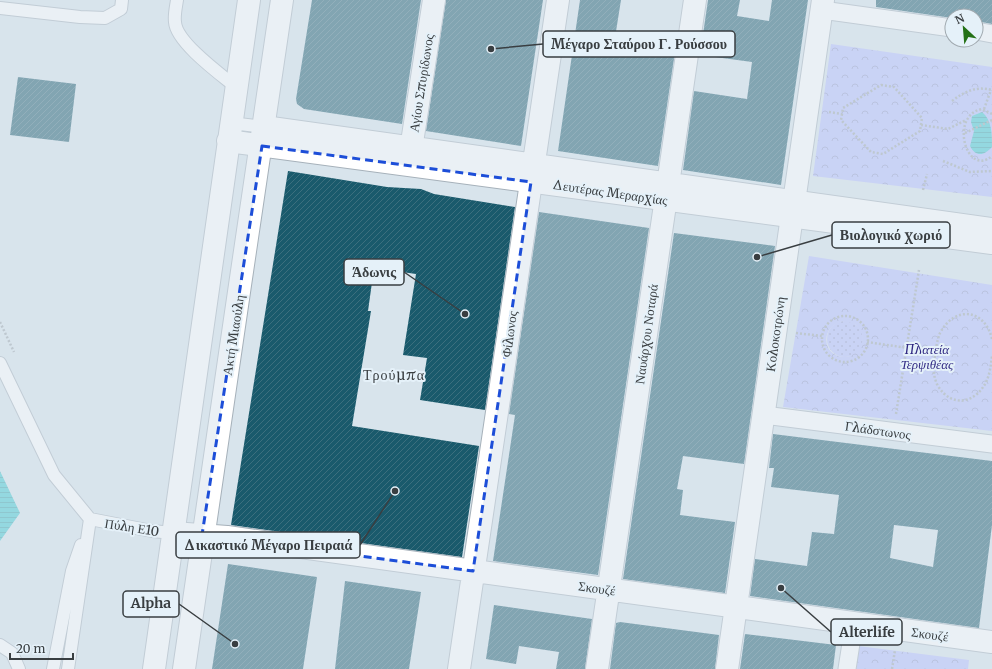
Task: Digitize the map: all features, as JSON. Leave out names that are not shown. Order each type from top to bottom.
[{"type":"street","points":[[154,669],[229,132],[249,0]]},
{"type":"street","name":"Ακτή Μιαούλη","points":[[184,669],[202,535],[263,137],[282,0]]},
{"type":"street","name":"Αγίου Σπυρίδωνος","points":[[410,156],[434,0]]},
{"type":"street","name":"Φίλωνος","points":[[459,669],[558,0]]},
{"type":"street","name":"Ναυάρχου Νοταρά","points":[[597,669],[695,0]]},
{"type":"street","points":[[822,9],[944,27]]},
{"type":"street","name":"Κολοκοτρώνη","points":[[728,669],[822,9]]},
{"type":"street","name":"Δευτέρας Μεραρχίας","points":[[229,132],[793,209],[992,229]]},
{"type":"street","name":"Δευτέρας Μεραρχίας","points":[[793,209],[992,243]]},
{"type":"street","name":"Γλάδστωνος","points":[[764,415],[992,444]]},
{"type":"street","name":"Σκουζέ","points":[[173,532],[474,571],[992,642]]},
{"type":"street","points":[[847,669],[854,624]]},
{"type":"lane","points":[[0,8],[80,17],[105,18],[121,9],[122,0]]},
{"type":"lane","points":[[177,0],[174,22],[178,31],[197,55],[236,87]]},
{"type":"lane","points":[[822,9],[935,31]]},
{"type":"lane","points":[[0,363],[54,475],[90,519],[68,669]]},
{"type":"lane","points":[[53,669],[72,571],[90,519]]},
{"type":"lane","name":"Πύλη Ε10","points":[[90,519],[152,531],[173,532]]},
{"type":"lane","points":[[0,645],[12,653],[19,669]]},
{"type":"path","points":[[881,85],[894,86],[922,118],[920,131],[883,154],[871,152],[842,120],[842,114],[843,108],[881,85]]},
{"type":"path","points":[[952,101],[968,91],[979,88],[991,90],[984,109]]},
{"type":"path","points":[[921,125],[948,129],[966,120],[973,112],[984,109],[992,114]]},
{"type":"path","points":[[822,111],[842,114]]},
{"type":"path","points":[[966,120],[964,145],[970,155],[981,161],[988,160],[992,156]]},
{"type":"path","points":[[965,133],[992,120]]},
{"type":"path","points":[[943,160],[970,172],[992,172]]},
{"type":"path","points":[[923,190],[926,174]]},
{"type":"path","points":[[893,432],[919,270]]},
{"type":"path","points":[[992,339],[987,327],[980,318],[971,313],[964,314],[950,321],[940,333],[935,352],[933,373],[936,382],[947,397],[957,402],[971,398],[981,389],[990,372],[992,356]]},
{"type":"path","points":[[843,316],[850,317],[863,325],[867,335],[867,342],[863,352],[858,358],[849,362],[842,362],[827,355],[822,342],[822,336],[826,326],[831,321],[843,316]]},
{"type":"path","points":[[794,332],[822,336]]},
{"type":"path","points":[[867,342],[935,352]]},
{"type":"highlighted area","points":[[262,146],[531,182],[473,571],[202,535]]},
{"type":"green space","points":[[831,44],[992,67],[992,197],[813,176]]},
{"type":"green space","name":"Πλατεία Τερψιθέας","points":[[809,256],[992,285],[992,431],[783,407]],"holes":[[[843,321],[855,324],[862,333],[862,343],[857,351],[848,357],[839,356],[833,353],[828,348],[826,342],[830,329],[835,324]]]},
{"type":"green space","points":[[849,321],[858,326],[862,332],[862,346],[858,352],[849,357],[841,357],[832,352],[828,346],[827,335],[832,326],[838,322]]},
{"type":"green space","points":[[858,646],[969,660],[968,669],[855,669]]},
{"type":"shaded area","points":[[982,112],[990,123],[992,147],[984,153],[978,154],[972,150],[970,146],[974,131],[971,122],[972,116]]},
{"type":"shaded area","points":[[0,471],[20,513],[0,541]]},
{"type":"building","points":[[312,0],[421,0],[402,124],[304,109],[297,104],[296,99]]},
{"type":"building","points":[[446,0],[543,0],[521,146],[426,131]]},
{"type":"building","points":[[580,0],[621,0],[614,44],[675,52],[658,166],[558,151]]},
{"type":"building","points":[[708,0],[740,0],[737,16],[769,21],[772,0],[808,0],[781,185],[683,170],[694,91],[747,99],[752,62],[700,55]]},
{"type":"building","points":[[876,0],[992,0],[992,24],[984,22],[984,8],[944,8],[944,17],[876,7]]},
{"type":"building","points":[[18,77],[76,84],[69,142],[10,135]]},
{"type":"building","points":[[288,171],[387,187],[421,189],[434,194],[515,207],[485,410],[420,400],[427,358],[403,355],[416,274],[374,268],[368,311],[371,311],[352,426],[479,446],[462,557],[231,525]]},
{"type":"building","points":[[539,212],[649,228],[598,575],[493,561],[515,415],[509,414]]},
{"type":"building","points":[[674,233],[775,246],[744,464],[683,456],[677,489],[683,490],[680,515],[735,522],[725,593],[623,579]]},
{"type":"building","points":[[773,434],[992,461],[992,525],[979,628],[750,596],[755,559],[807,566],[812,532],[834,534],[839,495],[771,487],[774,468],[769,468]],"holes":[[[894,525],[938,530],[933,567],[890,558]]]},
{"type":"building","points":[[228,564],[317,577],[303,669],[212,669]]},
{"type":"building","points":[[345,581],[421,592],[409,669],[335,669]]},
{"type":"building","points":[[494,605],[592,619],[585,669],[556,669],[559,652],[519,646],[516,664],[486,659]]},
{"type":"building","points":[[620,622],[719,635],[715,669],[610,669],[616,623]]},
{"type":"building","points":[[745,634],[836,645],[833,669],[740,669]]},
{"type":"place","name":"Μέγαρο Σταύρου Γ. Ρούσσου","points":[[491,49]]},
{"type":"place","name":"Βιολογικό χωριό","points":[[757,257]]},
{"type":"place","name":"Άδωνις","points":[[465,314]]},
{"type":"place","name":"Δικαστικό Μέγαρο Πειραιά","points":[[395,491]]},
{"type":"place","name":"Alterlife","points":[[781,588]]},
{"type":"place","name":"Alpha","points":[[235,644]]},
{"type":"district","name":"Τρούμπα","points":[[394,375]]}]
